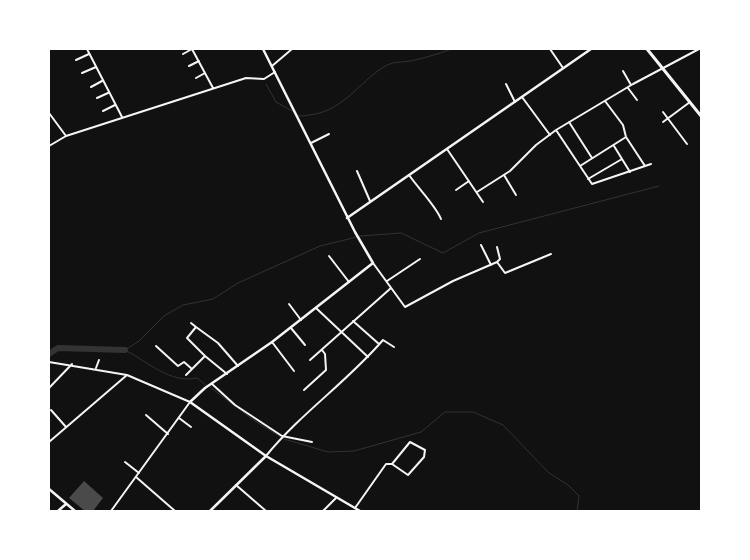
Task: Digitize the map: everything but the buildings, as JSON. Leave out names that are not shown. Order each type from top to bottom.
[{"type":"main road","points":[[648,49],[701,116]]},
{"type":"street","points":[[87,49],[122,117]]},
{"type":"street","points":[[183,54],[192,49],[213,88]]},
{"type":"street","points":[[263,49],[354,232],[402,305],[406,306],[497,262],[500,259],[497,247]]},
{"type":"street","points":[[272,66],[292,49]]},
{"type":"street","points":[[550,49],[564,68]]},
{"type":"street","points":[[347,218],[591,49]]},
{"type":"street","points":[[477,192],[504,175],[556,130],[628,87],[699,49]]},
{"type":"street","points":[[76,60],[90,54]]},
{"type":"street","points":[[189,66],[199,61]]},
{"type":"street","points":[[82,73],[96,67]]},
{"type":"street","points":[[623,71],[632,85]]},
{"type":"street","points":[[49,146],[66,136],[122,117],[248,78],[264,79],[275,72]]},
{"type":"street","points":[[196,78],[205,73]]},
{"type":"street","points":[[91,87],[103,81]]},
{"type":"street","points":[[506,84],[515,102]]},
{"type":"street","points":[[628,87],[637,100]]},
{"type":"street","points":[[97,98],[109,92]]},
{"type":"street","points":[[522,97],[550,135]]},
{"type":"street","points":[[605,101],[623,125],[626,137],[645,166]]},
{"type":"street","points":[[663,122],[690,102]]},
{"type":"street","points":[[103,111],[115,104]]},
{"type":"street","points":[[663,112],[687,144]]},
{"type":"street","points":[[49,113],[66,136]]},
{"type":"street","points":[[569,122],[592,158]]},
{"type":"street","points":[[556,130],[588,179],[594,185],[651,164]]},
{"type":"street","points":[[310,143],[328,134]]},
{"type":"street","points":[[580,166],[626,137]]},
{"type":"street","points":[[614,146],[630,172]]},
{"type":"street","points":[[447,149],[483,202]]},
{"type":"street","points":[[588,179],[622,159]]},
{"type":"street","points":[[357,171],[371,201]]},
{"type":"street","points":[[409,175],[428,202],[437,209],[441,219]]},
{"type":"street","points":[[504,175],[516,195]]},
{"type":"street","points":[[456,190],[469,181]]},
{"type":"street","points":[[481,245],[491,265]]},
{"type":"street","points":[[497,262],[506,273],[551,254]]},
{"type":"street","points":[[329,256],[349,282]]},
{"type":"street","points":[[386,281],[420,259]]},
{"type":"street","points":[[111,511],[190,402],[205,388],[291,328],[373,262]]},
{"type":"street","points":[[310,360],[391,288]]},
{"type":"street","points":[[289,304],[301,320]]},
{"type":"street","points":[[316,308],[368,357]]},
{"type":"street","points":[[353,321],[379,344]]},
{"type":"street","points":[[191,323],[218,343],[238,366]]},
{"type":"street","points":[[196,327],[187,338],[227,374]]},
{"type":"street","points":[[291,328],[305,345]]},
{"type":"street","points":[[210,511],[266,456],[282,436],[368,357],[384,339],[394,348]]},
{"type":"street","points":[[272,342],[294,371]]},
{"type":"street","points":[[156,346],[178,366],[184,362],[192,369]]},
{"type":"street","points":[[304,390],[326,370],[325,354],[322,350]]},
{"type":"street","points":[[186,375],[205,356]]},
{"type":"street","points":[[96,368],[99,360]]},
{"type":"street","points":[[49,362],[72,364],[127,375],[190,402],[266,456],[338,496],[360,511]]},
{"type":"street","points":[[49,388],[72,364]]},
{"type":"street","points":[[49,442],[127,375]]},
{"type":"street","points":[[211,384],[235,405],[282,436],[312,442]]},
{"type":"street","points":[[51,410],[66,427]]},
{"type":"street","points":[[146,415],[168,434]]},
{"type":"street","points":[[180,418],[191,427]]},
{"type":"street","points":[[355,508],[386,464],[392,464],[408,475],[424,456],[425,450],[410,442],[392,464]]},
{"type":"street","points":[[125,462],[139,473]]},
{"type":"street","points":[[136,477],[175,511]]},
{"type":"street","points":[[236,485],[266,511]]},
{"type":"street","points":[[49,489],[75,511]]},
{"type":"street","points":[[323,511],[338,496]]},
{"type":"street","points":[[58,511],[66,504]]},
{"type":"waterway","points":[[295,114],[305,116],[330,109],[347,98],[379,70],[389,64],[420,59],[452,49]]},
{"type":"waterway","points":[[266,84],[276,102],[292,111]]},
{"type":"waterway","points":[[125,350],[139,341],[164,316],[183,305],[213,299],[238,283],[320,246],[361,236],[401,233],[443,253],[479,233],[659,186]]},
{"type":"waterway","points":[[49,354],[58,348],[125,350]]},
{"type":"waterway","points":[[125,350],[169,375],[187,379],[197,378],[206,385]]},
{"type":"waterway","points":[[210,387],[252,419],[284,439],[328,452],[354,451],[421,432],[445,412],[473,412],[503,425],[549,473],[568,485],[579,496],[577,511]]}]
